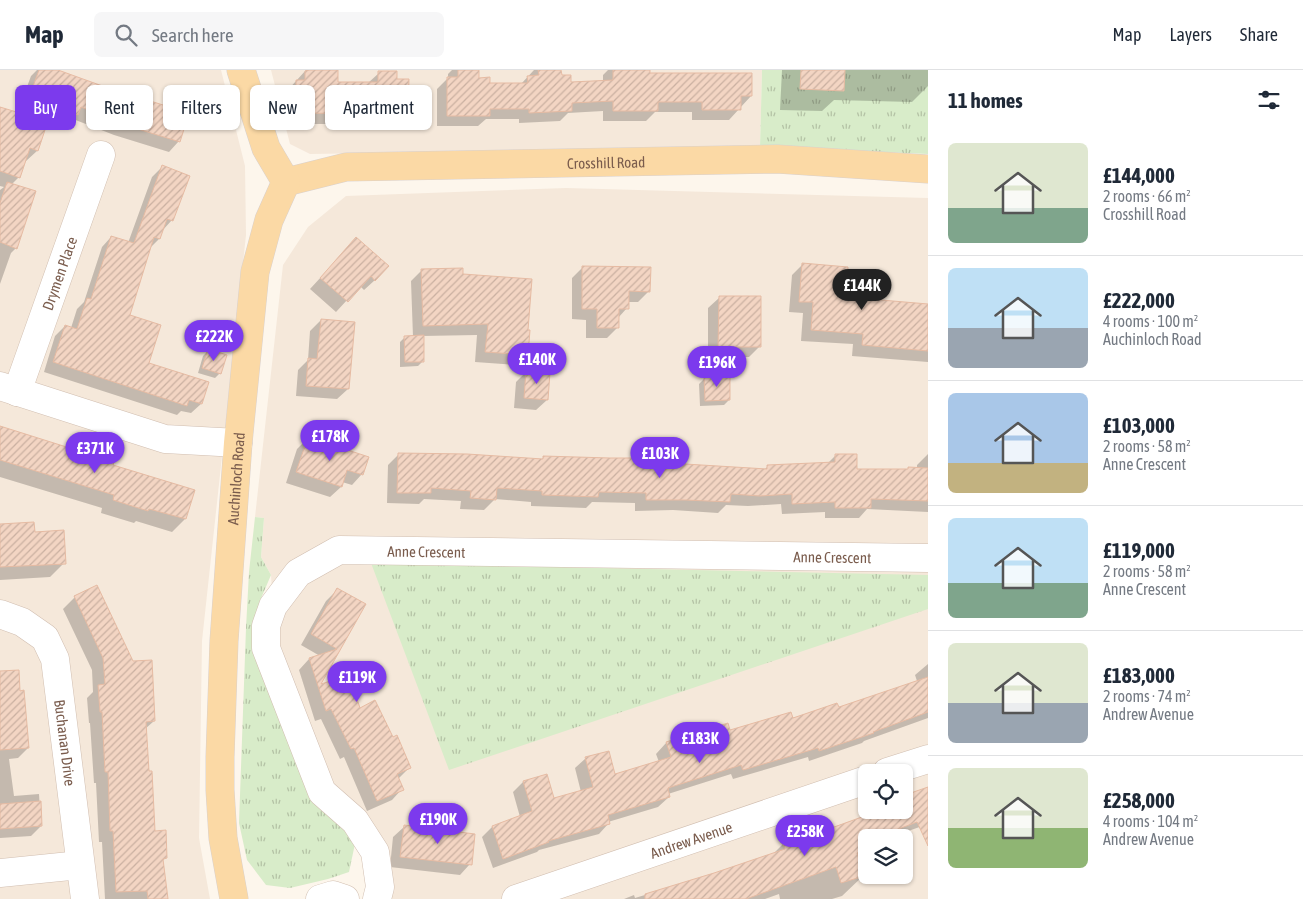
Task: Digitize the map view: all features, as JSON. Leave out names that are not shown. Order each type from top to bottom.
[{"type":"main road","points":[[241,70],[266,148],[286,182]]},
{"type":"main road","name":"Crosshill Road","points":[[286,182],[346,167],[777,159],[928,169]]},
{"type":"main road","name":"Auchinloch Road","points":[[234,899],[223,838],[220,766],[224,641],[238,443],[256,272],[268,220],[286,182]]},
{"type":"street","name":"Drymen Place","points":[[8,389],[100,155]]},
{"type":"street","points":[[8,389],[164,439],[238,443]]},
{"type":"street","name":"Anne Crescent","points":[[377,899],[380,887],[375,852],[355,821],[322,792],[266,648],[266,626],[273,606],[298,573],[339,550],[928,558]]},
{"type":"street","name":"Buchanan Drive","points":[[0,614],[22,622],[45,638],[56,659],[85,899]]},
{"type":"street","points":[[913,764],[928,759]]},
{"type":"street","name":"Andrew Avenue","points":[[516,899],[858,783]]},
{"type":"street","points":[[0,873],[80,865]]},
{"type":"street","points":[[320,899],[333,895],[345,899]]},
{"type":"shaded area","points":[[0,70],[221,70],[225,85],[163,85],[163,130],[236,130],[245,166],[246,235],[202,641],[199,838],[210,899],[0,899]]},
{"type":"shaded area","points":[[271,70],[762,70],[760,147],[310,154],[290,144],[286,130],[315,130],[315,85],[275,85]]},
{"type":"shaded area","points":[[566,188],[928,198],[928,899],[377,899],[375,852],[322,792],[266,648],[273,606],[271,575],[261,557],[264,518],[255,517],[283,265],[308,227],[346,196]]},
{"type":"green space","points":[[762,70],[928,70],[928,154],[760,147]]},
{"type":"green space","points":[[255,517],[264,518],[261,557],[271,575],[259,603],[256,629],[356,839],[349,872],[290,888],[266,885],[247,860],[239,823],[246,628],[249,572]]},
{"type":"green space","points":[[371,563],[928,575],[928,609],[449,770]]},
{"type":"building","points":[[39,70],[58,70],[100,85],[86,85],[86,109],[81,107],[78,115],[76,114],[76,85],[34,85]]},
{"type":"building","points":[[338,70],[338,82],[378,82],[378,71],[397,71],[397,79],[409,79],[409,85],[325,85],[325,113],[315,113],[315,85],[296,85],[296,80],[305,80],[305,71]]},
{"type":"building","points":[[458,70],[479,70],[479,78],[490,77],[490,83],[528,83],[527,76],[539,75],[538,70],[561,70],[562,75],[571,75],[571,82],[613,80],[613,70],[650,70],[650,73],[752,73],[752,96],[741,96],[741,110],[702,110],[702,102],[658,102],[658,111],[613,111],[613,101],[572,103],[572,111],[529,113],[529,109],[490,109],[490,116],[447,116],[447,77],[458,77]]},
{"type":"building","points":[[801,70],[845,70],[844,91],[800,89]]},
{"type":"building","points":[[153,102],[163,105],[163,130],[184,130],[180,142],[141,130],[153,130]]},
{"type":"building","points":[[0,107],[15,112],[15,130],[45,130],[38,151],[30,148],[20,178],[0,171]]},
{"type":"building","points":[[162,165],[190,176],[173,221],[167,219],[160,239],[154,237],[130,315],[161,325],[149,363],[209,382],[202,404],[189,400],[187,406],[53,362],[65,325],[77,329],[87,298],[91,299],[111,236],[134,243]]},
{"type":"building","points":[[7,182],[36,191],[17,249],[0,242],[0,203]]},
{"type":"building","points":[[356,237],[389,266],[375,281],[371,276],[348,302],[320,278]]},
{"type":"building","points":[[802,263],[848,267],[846,297],[928,304],[928,351],[862,345],[863,334],[811,330],[813,302],[799,302]]},
{"type":"building","points":[[582,266],[651,267],[650,292],[629,291],[629,309],[619,309],[619,328],[597,328],[597,309],[582,309]]},
{"type":"building","points":[[463,268],[463,274],[532,279],[528,355],[485,352],[488,324],[423,326],[421,269]]},
{"type":"building","points":[[719,296],[761,296],[761,347],[718,347]]},
{"type":"building","points":[[321,319],[355,322],[349,389],[306,386],[308,358],[317,359]]},
{"type":"building","points":[[424,335],[424,362],[405,362],[404,336]]},
{"type":"building","points":[[208,349],[227,355],[221,374],[202,368]]},
{"type":"building","points":[[526,370],[550,372],[548,400],[524,398]]},
{"type":"building","points":[[730,376],[730,400],[705,401],[704,377]]},
{"type":"building","points":[[0,426],[114,462],[113,465],[195,490],[186,519],[149,509],[148,511],[113,500],[114,495],[0,460]]},
{"type":"building","points":[[308,437],[369,457],[363,475],[347,470],[342,487],[296,472]]},
{"type":"building","points":[[398,453],[467,454],[543,459],[543,456],[685,458],[685,464],[767,469],[767,465],[835,462],[835,454],[857,454],[857,469],[928,468],[928,501],[871,499],[871,508],[835,508],[835,502],[792,504],[792,494],[760,496],[731,494],[730,502],[646,500],[646,493],[599,492],[598,497],[542,495],[542,491],[497,488],[496,500],[470,498],[471,491],[431,488],[431,493],[397,493]]},
{"type":"building","points":[[34,522],[35,532],[64,530],[66,564],[0,567],[0,524]]},
{"type":"building","points":[[97,585],[133,661],[152,660],[155,721],[146,722],[149,771],[152,771],[155,831],[166,830],[167,858],[163,859],[168,899],[148,899],[147,891],[116,892],[113,831],[110,831],[108,772],[105,772],[102,712],[100,712],[98,685],[105,684],[103,658],[74,596]]},
{"type":"building","points":[[337,588],[366,604],[321,684],[349,675],[360,708],[375,700],[393,737],[397,735],[411,768],[397,774],[404,790],[377,801],[354,748],[351,749],[331,709],[326,711],[309,658],[337,649],[311,634]]},
{"type":"building","points":[[19,670],[20,691],[24,690],[29,748],[0,750],[0,671]]},
{"type":"building","points":[[928,677],[928,712],[874,733],[819,751],[818,748],[743,770],[741,765],[668,788],[670,797],[608,815],[610,824],[548,841],[503,859],[492,826],[532,811],[523,781],[547,774],[554,798],[593,787],[585,757],[609,751],[615,774],[671,757],[666,742],[728,723],[730,730],[791,712],[793,718],[837,703],[839,707]]},
{"type":"building","points":[[928,787],[928,846],[917,822],[899,829],[858,829],[858,878],[841,883],[836,867],[746,899],[645,899],[645,894],[785,849],[782,843],[825,828],[826,830],[858,818],[913,819],[913,792]]},
{"type":"building","points":[[41,801],[42,826],[0,829],[0,804]]},
{"type":"building","points":[[404,825],[475,834],[472,865],[400,857]]}]
